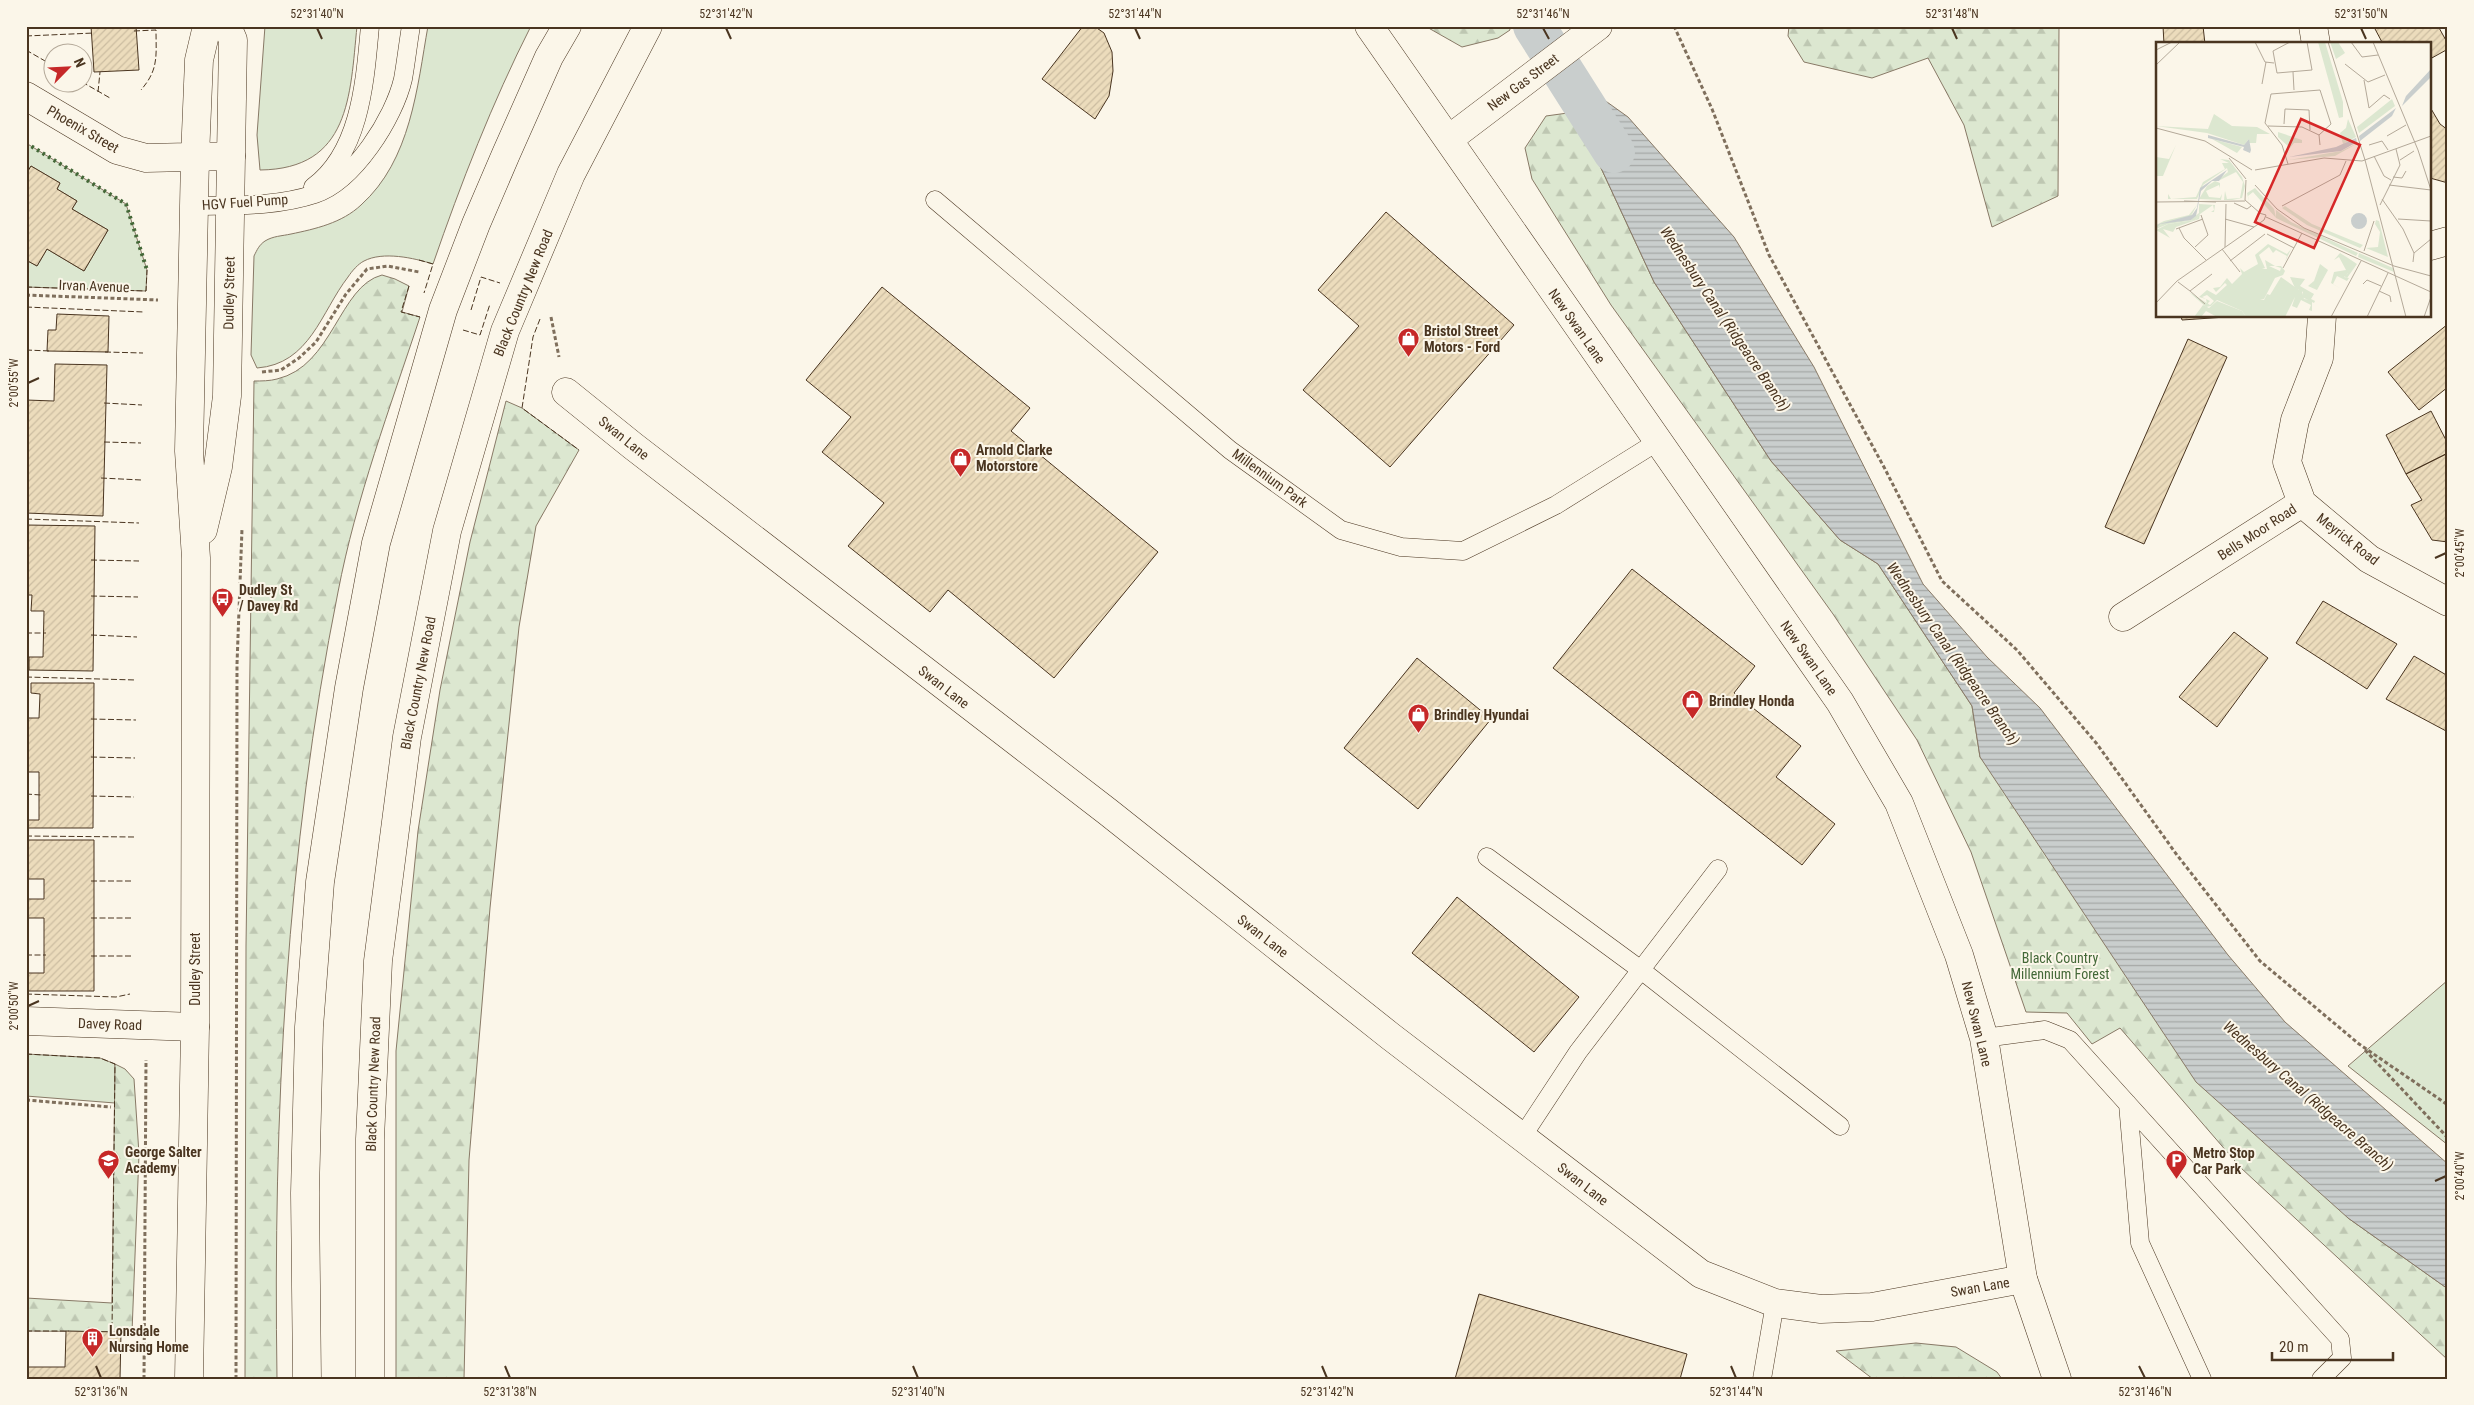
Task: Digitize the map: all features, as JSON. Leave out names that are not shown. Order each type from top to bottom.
[{"type":"main road","name":"Dudley Street","points":[[189,1379],[195,1027],[196,558],[189,451],[195,157],[199,60],[207,26]]},
{"type":"main road","points":[[195,157],[214,143],[214,26]]},
{"type":"main road","name":"Dudley Street","points":[[196,558],[218,467],[227,396],[233,40],[227,26]]},
{"type":"main road","points":[[307,1379],[305,1193],[309,1028],[320,892],[349,688],[376,543],[443,310],[502,163],[549,57],[567,26]]},
{"type":"main road","name":"Black Country New Road","points":[[370,1379],[370,1139],[378,961],[407,737],[447,531],[505,331],[571,174],[648,26]]},
{"type":"main road","name":"New Swan Lane","points":[[1369,26],[1657,442],[1840,702],[1899,802],[1959,955],[1984,1038],[2023,1280],[2058,1379]]},
{"type":"main road","points":[[2313,26],[2316,42]]},
{"type":"main road","name":"New Gas Street","points":[[1449,139],[1524,80],[1596,28]]},
{"type":"main road","name":"Phoenix Street","points":[[26,96],[117,150],[146,158],[232,156]]},
{"type":"main road","points":[[2432,245],[2448,241]]},
{"type":"main road","name":"Bells Moor Road","points":[[2123,617],[2302,502],[2287,462],[2294,420],[2319,358],[2322,318]]},
{"type":"main road","name":"Swan Lane","points":[[566,392],[1115,818],[1390,1036],[1701,1274],[1775,1303],[1822,1309],[1872,1308],[2023,1280]]},
{"type":"main road","name":"Meyrick Road","points":[[2302,502],[2369,559],[2448,602]]},
{"type":"main road","name":"Davey Road","points":[[26,1021],[195,1027]]},
{"type":"lane","name":"HGV Fuel Pump","points":[[297,199],[326,178],[340,158],[353,128],[365,82],[370,26]]},
{"type":"lane","name":"HGV Fuel Pump","points":[[194,206],[261,204],[297,199],[317,193],[341,180],[361,159],[378,134],[402,81],[411,26]]},
{"type":"lane","name":"Millennium Park","points":[[935,200],[1230,450],[1341,530],[1401,547],[1463,551],[1556,505],[1657,442]]},
{"type":"lane","points":[[1487,857],[1641,970],[1840,1126]]},
{"type":"lane","points":[[1522,1136],[1578,1052],[1718,869]]},
{"type":"lane","points":[[1984,1038],[2045,1030],[2070,1040],[2340,1339],[2342,1358],[2322,1379]]},
{"type":"lane","points":[[2128,1104],[2140,1243],[2202,1379]]},
{"type":"lane","points":[[1762,1379],[1775,1303]]},
{"type":"path","points":[[1674,26],[1712,109],[1770,255],[1885,469],[1942,580],[2017,650],[2097,744],[2177,855],[2260,961],[2359,1044],[2448,1105]]},
{"type":"path","points":[[255,373],[281,370],[305,353],[316,342],[346,294],[367,269],[388,266],[421,273],[418,281]]},
{"type":"path","name":"Irvan Avenue","points":[[26,295],[161,300]]},
{"type":"path","points":[[550,316],[566,392]]},
{"type":"path","points":[[236,1379],[237,664],[242,519]]},
{"type":"path","points":[[2359,1044],[2448,1138]]},
{"type":"path","points":[[144,1379],[146,1060]]},
{"type":"path","points":[[26,1100],[111,1107]]},
{"type":"green space","points":[[265,26],[357,26],[352,78],[347,102],[340,124],[328,142],[312,157],[290,166],[260,170],[257,135]]},
{"type":"green space","points":[[428,26],[531,26],[503,84],[478,144],[433,264],[389,256],[380,256],[362,262],[350,275],[302,347],[290,357],[275,364],[257,368],[251,355],[254,256],[256,252],[268,239],[337,221],[354,211],[378,187],[391,167],[409,122]]},
{"type":"green space","points":[[1425,26],[1509,26],[1510,30],[1498,38],[1462,47]]},
{"type":"green space","points":[[1789,26],[2059,26],[2058,196],[1992,227],[1964,125],[1928,58],[1872,78],[1804,62],[1788,36]]},
{"type":"green space","name":"Black Country Millennium Forest","points":[[1575,112],[1654,282],[1771,461],[1840,540],[1878,564],[1972,706],[1980,757],[2348,1218],[2448,1289],[2448,1360],[2241,1168],[2120,1028],[2092,1044],[2067,1013],[2026,1012],[1971,852],[1917,740],[1833,614],[1611,305],[1532,179],[1525,148],[1546,116]]},
{"type":"green space","points":[[26,143],[126,204],[147,270],[146,291],[26,287],[26,260],[37,266],[47,249],[84,271],[108,230],[72,209],[77,201],[57,189],[60,183],[31,166],[28,171],[26,170]]},
{"type":"green space","points":[[382,275],[409,286],[402,312],[420,317],[374,453],[354,522],[345,557],[320,689],[306,787],[286,984],[278,1181],[277,1379],[245,1379],[246,946],[254,381],[277,379],[296,371],[311,359],[355,294],[367,282]]},
{"type":"green space","points":[[506,401],[522,408],[579,450],[536,526],[519,627],[490,908],[469,1160],[464,1379],[396,1379],[396,1051],[418,831],[440,690],[470,542]]},
{"type":"green space","points":[[2448,980],[2448,1145],[2348,1066]]},
{"type":"green space","points":[[26,1054],[100,1058],[115,1064],[115,1103],[26,1096]]},
{"type":"green space","points":[[115,1064],[125,1069],[134,1079],[139,1154],[132,1332],[26,1331],[26,1298],[112,1303]]},
{"type":"green space","points":[[1916,1343],[1956,1347],[1997,1372],[2002,1379],[1873,1379],[1836,1351]]},
{"type":"water","points":[[1593,92],[1628,117],[1734,237],[1814,367],[1923,584],[1987,657],[2040,708],[2228,955],[2285,1022],[2448,1164],[2448,1289],[2348,1218],[2196,1082],[1980,757],[1972,706],[1878,564],[1840,540],[1771,461],[1654,282],[1575,112]]},
{"type":"building","points":[[91,26],[136,26],[139,70],[94,72]]},
{"type":"building","points":[[1083,26],[1094,26],[1104,33],[1112,52],[1113,71],[1109,96],[1095,119],[1042,79]]},
{"type":"building","points":[[2163,26],[2203,26],[2205,42],[2164,42]]},
{"type":"building","points":[[2438,26],[2448,44],[2448,49],[2432,58],[2432,42],[2382,42],[2374,27]]},
{"type":"building","points":[[2432,110],[2440,124],[2448,130],[2448,183],[2432,179]]},
{"type":"building","points":[[31,166],[60,183],[57,189],[77,201],[72,209],[108,230],[84,271],[47,249],[37,266],[26,260],[26,170],[28,171]]},
{"type":"building","name":"Bristol Street Motors - Ford","points":[[1386,212],[1514,325],[1390,467],[1303,390],[1359,326],[1318,290]]},
{"type":"building","name":"Arnold Clarke Motorstore","points":[[882,287],[1030,408],[1011,431],[1158,552],[1054,678],[948,590],[930,612],[848,546],[884,503],[822,452],[851,417],[806,380]]},
{"type":"building","points":[[57,314],[109,316],[108,352],[47,351],[48,330],[56,330]]},
{"type":"building","points":[[2182,318],[2211,318],[2182,320]]},
{"type":"building","points":[[2448,324],[2448,387],[2419,410],[2388,372]]},
{"type":"building","points":[[2188,339],[2227,357],[2144,544],[2105,527]]},
{"type":"building","points":[[55,364],[107,365],[103,516],[26,513],[26,400],[54,401]]},
{"type":"building","points":[[2431,411],[2448,444],[2448,453],[2406,474],[2386,435]]},
{"type":"building","points":[[2448,453],[2448,542],[2432,540],[2411,505],[2422,500],[2406,474]]},
{"type":"building","points":[[26,525],[95,526],[93,671],[29,670],[29,657],[43,657],[44,611],[31,611],[32,595],[26,595]]},
{"type":"building","name":"Brindley Honda","points":[[1632,569],[1755,666],[1734,693],[1801,746],[1776,777],[1835,824],[1802,865],[1553,668]]},
{"type":"building","points":[[2323,601],[2397,644],[2367,689],[2296,643]]},
{"type":"building","points":[[2234,632],[2268,658],[2217,727],[2179,697]]},
{"type":"building","points":[[2414,656],[2448,676],[2448,732],[2386,699]]},
{"type":"building","name":"Brindley Hyundai","points":[[1417,658],[1491,719],[1418,809],[1344,748]]},
{"type":"building","points":[[31,683],[94,683],[93,828],[27,828],[27,820],[39,820],[39,772],[26,772],[26,718],[39,718],[40,694],[31,693]]},
{"type":"building","points":[[26,840],[94,840],[94,991],[26,991],[26,973],[44,973],[44,918],[28,918],[28,899],[44,899],[44,879],[26,879]]},
{"type":"building","points":[[1457,897],[1579,997],[1534,1052],[1412,953]]},
{"type":"building","points":[[1479,1294],[1687,1354],[1680,1379],[1455,1379]]},
{"type":"building","name":"Lonsdale Nursing Home","points":[[66,1331],[121,1332],[120,1379],[26,1379],[26,1367],[65,1367]]},
{"type":"waterway","name":"Wednesbury Canal (Ridgeacre Branch)","points":[[1534,26],[1614,152]]},
{"type":"hedge","points":[[26,143],[126,204],[147,270]]},
{"type":"fence","points":[[134,31],[156,30],[154,69],[141,90]]},
{"type":"fence","points":[[26,36],[94,33]]},
{"type":"fence","points":[[26,50],[42,59]]},
{"type":"fence","points":[[98,92],[100,72]]},
{"type":"fence","points":[[92,88],[110,98]]},
{"type":"fence","points":[[419,260],[433,264],[424,293]]},
{"type":"fence","points":[[26,287],[146,291],[147,270]]},
{"type":"fence","points":[[471,310],[481,277],[500,283]]},
{"type":"fence","points":[[409,286],[401,312],[420,317]]},
{"type":"fence","points":[[463,330],[480,335],[490,304]]},
{"type":"fence","points":[[26,307],[144,312]]},
{"type":"fence","points":[[540,319],[533,337],[522,408],[579,450]]},
{"type":"fence","points":[[26,350],[50,351]]},
{"type":"fence","points":[[105,352],[143,353]]},
{"type":"fence","points":[[104,403],[142,405]]},
{"type":"fence","points":[[104,442],[141,443]]},
{"type":"fence","points":[[101,478],[141,480]]},
{"type":"fence","points":[[26,519],[139,523]]},
{"type":"fence","points":[[91,560],[139,561]]},
{"type":"fence","points":[[91,596],[138,597]]},
{"type":"fence","points":[[26,633],[46,633]]},
{"type":"fence","points":[[91,635],[137,637]]},
{"type":"fence","points":[[26,677],[136,680]]},
{"type":"fence","points":[[91,719],[136,720]]},
{"type":"fence","points":[[91,757],[135,758]]},
{"type":"fence","points":[[26,794],[41,795]]},
{"type":"fence","points":[[91,796],[134,797]]},
{"type":"fence","points":[[26,836],[134,837]]},
{"type":"fence","points":[[91,881],[133,881]]},
{"type":"fence","points":[[91,918],[132,918]]},
{"type":"fence","points":[[26,955],[46,955]]},
{"type":"fence","points":[[91,956],[131,956]]},
{"type":"fence","points":[[26,994],[116,997],[130,994]]},
{"type":"fence","points":[[26,1054],[100,1058],[115,1064],[112,1331]]},
{"type":"fence","points":[[26,1331],[69,1331]]},
{"type":"fence","points":[[119,1332],[132,1332]]},
{"type":"place","name":"Bristol Street Motors - Ford","points":[[1408,358]]},
{"type":"place","name":"Arnold Clarke Motorstore","points":[[960,477]]},
{"type":"place","name":"Dudley St / Davey Rd","points":[[223,617]]},
{"type":"place","name":"Brindley Honda","points":[[1693,720]]},
{"type":"place","name":"Brindley Hyundai","points":[[1418,734]]},
{"type":"place","name":"George Salter Academy","points":[[109,1179]]},
{"type":"place","name":"Metro Stop Car Park","points":[[2177,1180]]},
{"type":"place","name":"Lonsdale Nursing Home","points":[[93,1358]]}]
